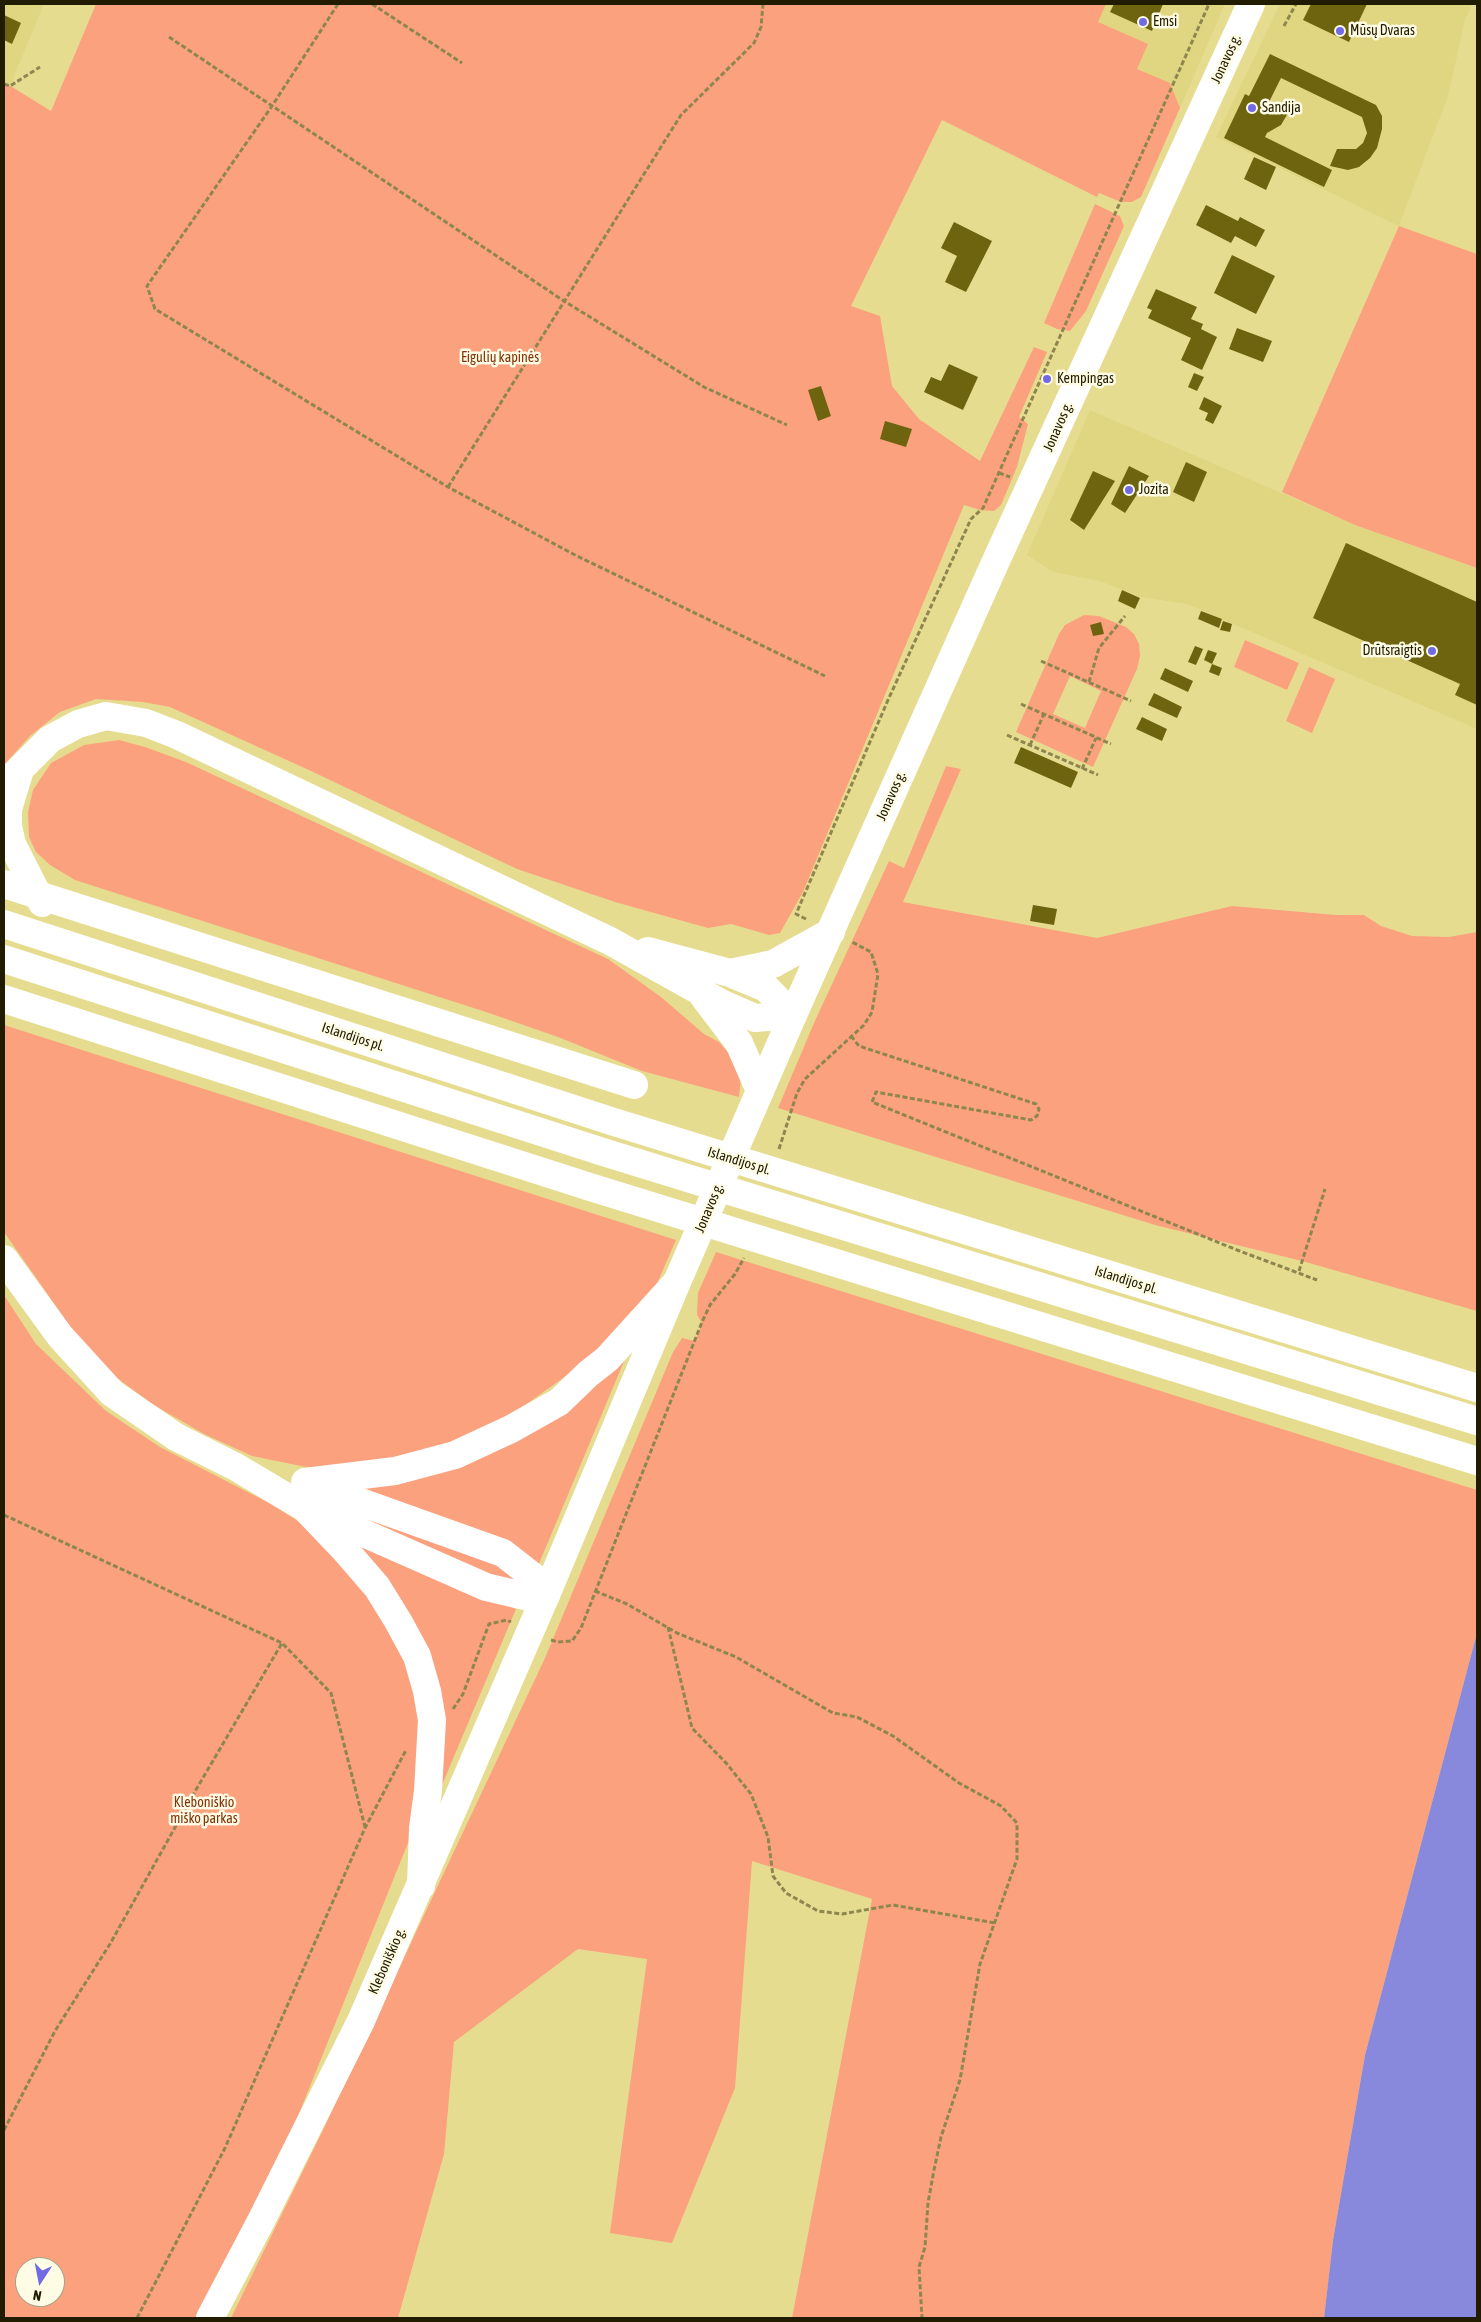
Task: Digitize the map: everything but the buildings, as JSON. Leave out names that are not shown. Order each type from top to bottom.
[{"type":"main road","name":"Jonavos g.","points":[[546,1595],[677,1282],[793,1015],[995,563],[1251,4]]},
{"type":"main road","points":[[63,943],[12,844],[8,818],[12,777],[50,739],[78,724],[106,716],[146,723],[177,735],[610,941],[701,994],[755,1018],[793,1015]]},
{"type":"main road","points":[[19,858],[34,875],[95,914]]},
{"type":"main road","points":[[4,884],[634,1086]]},
{"type":"main road","name":"Islandijos pl.","points":[[4,924],[614,1122],[1477,1388]]},
{"type":"main road","points":[[730,973],[773,964],[831,932]]},
{"type":"main road","points":[[610,941],[730,973],[766,988],[793,1015]]},
{"type":"main road","points":[[4,959],[603,1152],[1477,1421]]},
{"type":"main road","points":[[701,994],[739,1043],[760,1091]]},
{"type":"main road","points":[[4,998],[590,1188],[1477,1461]]},
{"type":"main road","points":[[4,1258],[60,1336],[112,1393],[176,1437],[236,1467],[305,1495],[486,1587],[524,1596],[546,1595]]},
{"type":"main road","points":[[305,1495],[455,1455],[511,1429],[559,1402],[588,1374],[607,1360],[677,1282]]},
{"type":"main road","points":[[305,1495],[503,1553],[535,1578],[546,1595]]},
{"type":"main road","points":[[305,1495],[346,1550],[377,1587],[398,1621],[419,1665],[427,1691],[432,1720],[428,1791],[423,1828],[421,1886]]},
{"type":"main road","name":"Kleboniškio g.","points":[[210,2318],[261,2221],[361,2021],[546,1595]]},
{"type":"path","points":[[338,4],[272,106],[147,286],[155,309],[448,487],[574,555],[825,676]]},
{"type":"path","points":[[372,4],[462,63]]},
{"type":"path","points":[[448,487],[681,115],[754,43],[761,27],[763,4]]},
{"type":"path","points":[[808,889],[888,700],[971,519],[983,508],[1208,4]]},
{"type":"path","points":[[1284,26],[1296,4]]},
{"type":"path","points":[[169,37],[564,301],[704,387],[787,425]]},
{"type":"path","points":[[4,84],[10,86],[40,67]]},
{"type":"path","points":[[1089,682],[1099,648],[1125,616]]},
{"type":"path","points":[[1041,660],[1131,700]]},
{"type":"path","points":[[1021,704],[1111,744]]},
{"type":"path","points":[[1030,746],[1044,714]]},
{"type":"path","points":[[1007,735],[1098,775]]},
{"type":"path","points":[[1082,769],[1096,738]]},
{"type":"path","points":[[851,1036],[859,1046],[1036,1104],[1039,1109],[1037,1116],[1031,1120],[876,1092],[872,1102],[1228,1246],[1299,1271],[1317,1280]]},
{"type":"path","points":[[1299,1271],[1325,1189]]},
{"type":"path","points":[[4,1515],[282,1643],[331,1693],[365,1828]]},
{"type":"path","points":[[596,1591],[627,1604],[678,1633],[736,1657],[833,1713],[856,1717],[893,1736],[959,1783],[1001,1806],[1017,1823],[1017,1859],[980,1964],[960,2080],[941,2137],[934,2170],[928,2203],[925,2247],[919,2267],[922,2318]]},
{"type":"path","points":[[668,1627],[692,1728],[727,1764],[751,1794],[768,1837],[773,1876],[786,1893],[818,1911],[842,1914],[893,1905],[995,1923]]},
{"type":"path","points":[[4,2130],[55,2031],[110,1944],[197,1788],[282,1643]]},
{"type":"shaded area","points":[[4,4],[44,4],[10,86],[4,82]]},
{"type":"shaded area","points":[[1106,4],[1225,4],[1180,108],[1170,83],[1137,69],[1098,21]]},
{"type":"shaded area","points":[[1280,4],[1472,4],[1464,24],[1448,96],[1399,226],[1216,137]]},
{"type":"shaded area","points":[[1090,410],[1355,525],[1477,568],[1477,729],[1187,604],[1141,597],[1100,581],[1053,572],[1027,555]]},
{"type":"green space","name":"Eigulių kapinės","points":[[96,4],[1106,4],[1098,22],[1148,44],[1137,69],[1170,83],[1180,108],[1141,197],[1132,202],[1121,202],[1099,193],[1097,197],[942,120],[851,306],[880,316],[892,386],[919,419],[980,461],[1034,347],[1047,352],[1019,417],[1028,424],[1017,467],[1001,505],[994,511],[980,510],[964,505],[803,892],[780,933],[769,935],[731,924],[708,928],[615,902],[517,869],[311,771],[170,707],[143,702],[96,699],[60,712],[30,736],[4,765],[4,82],[51,111]]},
{"type":"green space","points":[[1095,204],[1120,216],[1124,226],[1086,311],[1070,331],[1057,329],[1044,323]]},
{"type":"green space","points":[[1399,226],[1477,254],[1477,568],[1355,525],[1282,492]]},
{"type":"green space","points":[[1084,615],[1099,616],[1126,627],[1134,634],[1139,644],[1140,656],[1137,669],[1093,767],[1016,732],[1059,634],[1065,625]],"holes":[[[1070,676],[1101,691],[1085,728],[1053,714]]]},
{"type":"green space","points":[[1245,640],[1299,663],[1287,690],[1234,667]]},
{"type":"green space","points":[[1309,667],[1335,679],[1312,733],[1286,721]]},
{"type":"green space","points":[[119,740],[186,762],[608,959],[661,997],[704,1034],[719,1042],[731,1056],[741,1076],[739,1097],[642,1071],[558,1037],[486,1012],[75,880],[50,865],[36,852],[29,837],[28,812],[33,790],[51,763],[84,745]]},
{"type":"green space","points":[[946,766],[961,769],[903,902],[1097,938],[1232,906],[1336,915],[1364,915],[1381,926],[1412,936],[1449,937],[1477,932],[1477,1311],[1302,1261],[1155,1225],[778,1108],[814,1023],[889,861],[904,868]]},
{"type":"green space","points":[[4,1025],[676,1240],[649,1302],[595,1355],[503,1421],[454,1446],[355,1467],[306,1467],[252,1456],[204,1434],[152,1404],[105,1369],[76,1335],[4,1232]]},
{"type":"green space","points":[[716,1252],[1477,1490],[1477,1633],[1365,2055],[1333,2240],[1324,2318],[792,2318],[872,1899],[752,1861],[735,2088],[672,2243],[610,2233],[647,1959],[578,1949],[454,2042],[444,2154],[398,2318],[231,2318],[322,2132],[545,1658],[673,1352],[682,1338],[695,1341],[702,1323],[697,1315],[698,1293]]},
{"type":"green space","name":"Kleboniškio miško parkas","points":[[4,1295],[36,1344],[106,1411],[160,1447],[271,1504],[320,1535],[360,1576],[419,1689],[424,1732],[410,1838],[296,2121],[197,2318],[4,2318]]},
{"type":"green space","points":[[625,1359],[538,1566],[340,1489],[417,1474]]},
{"type":"green space","points":[[364,1514],[518,1573],[513,1587],[362,1520]]},
{"type":"green space","points":[[350,1534],[516,1609],[437,1797],[436,1692]]},
{"type":"water","points":[[1477,1633],[1477,2318],[1324,2318],[1333,2240],[1365,2055]]},
{"type":"place","name":"Emsi","points":[[1143,22]]},
{"type":"place","name":"Mūsų Dvaras","points":[[1340,31]]},
{"type":"place","name":"Sandija","points":[[1252,108]]},
{"type":"place","name":"Kempingas","points":[[1047,379]]},
{"type":"place","name":"Jozita","points":[[1129,490]]},
{"type":"place","name":"Drūtsraigtis","points":[[1432,651]]}]
